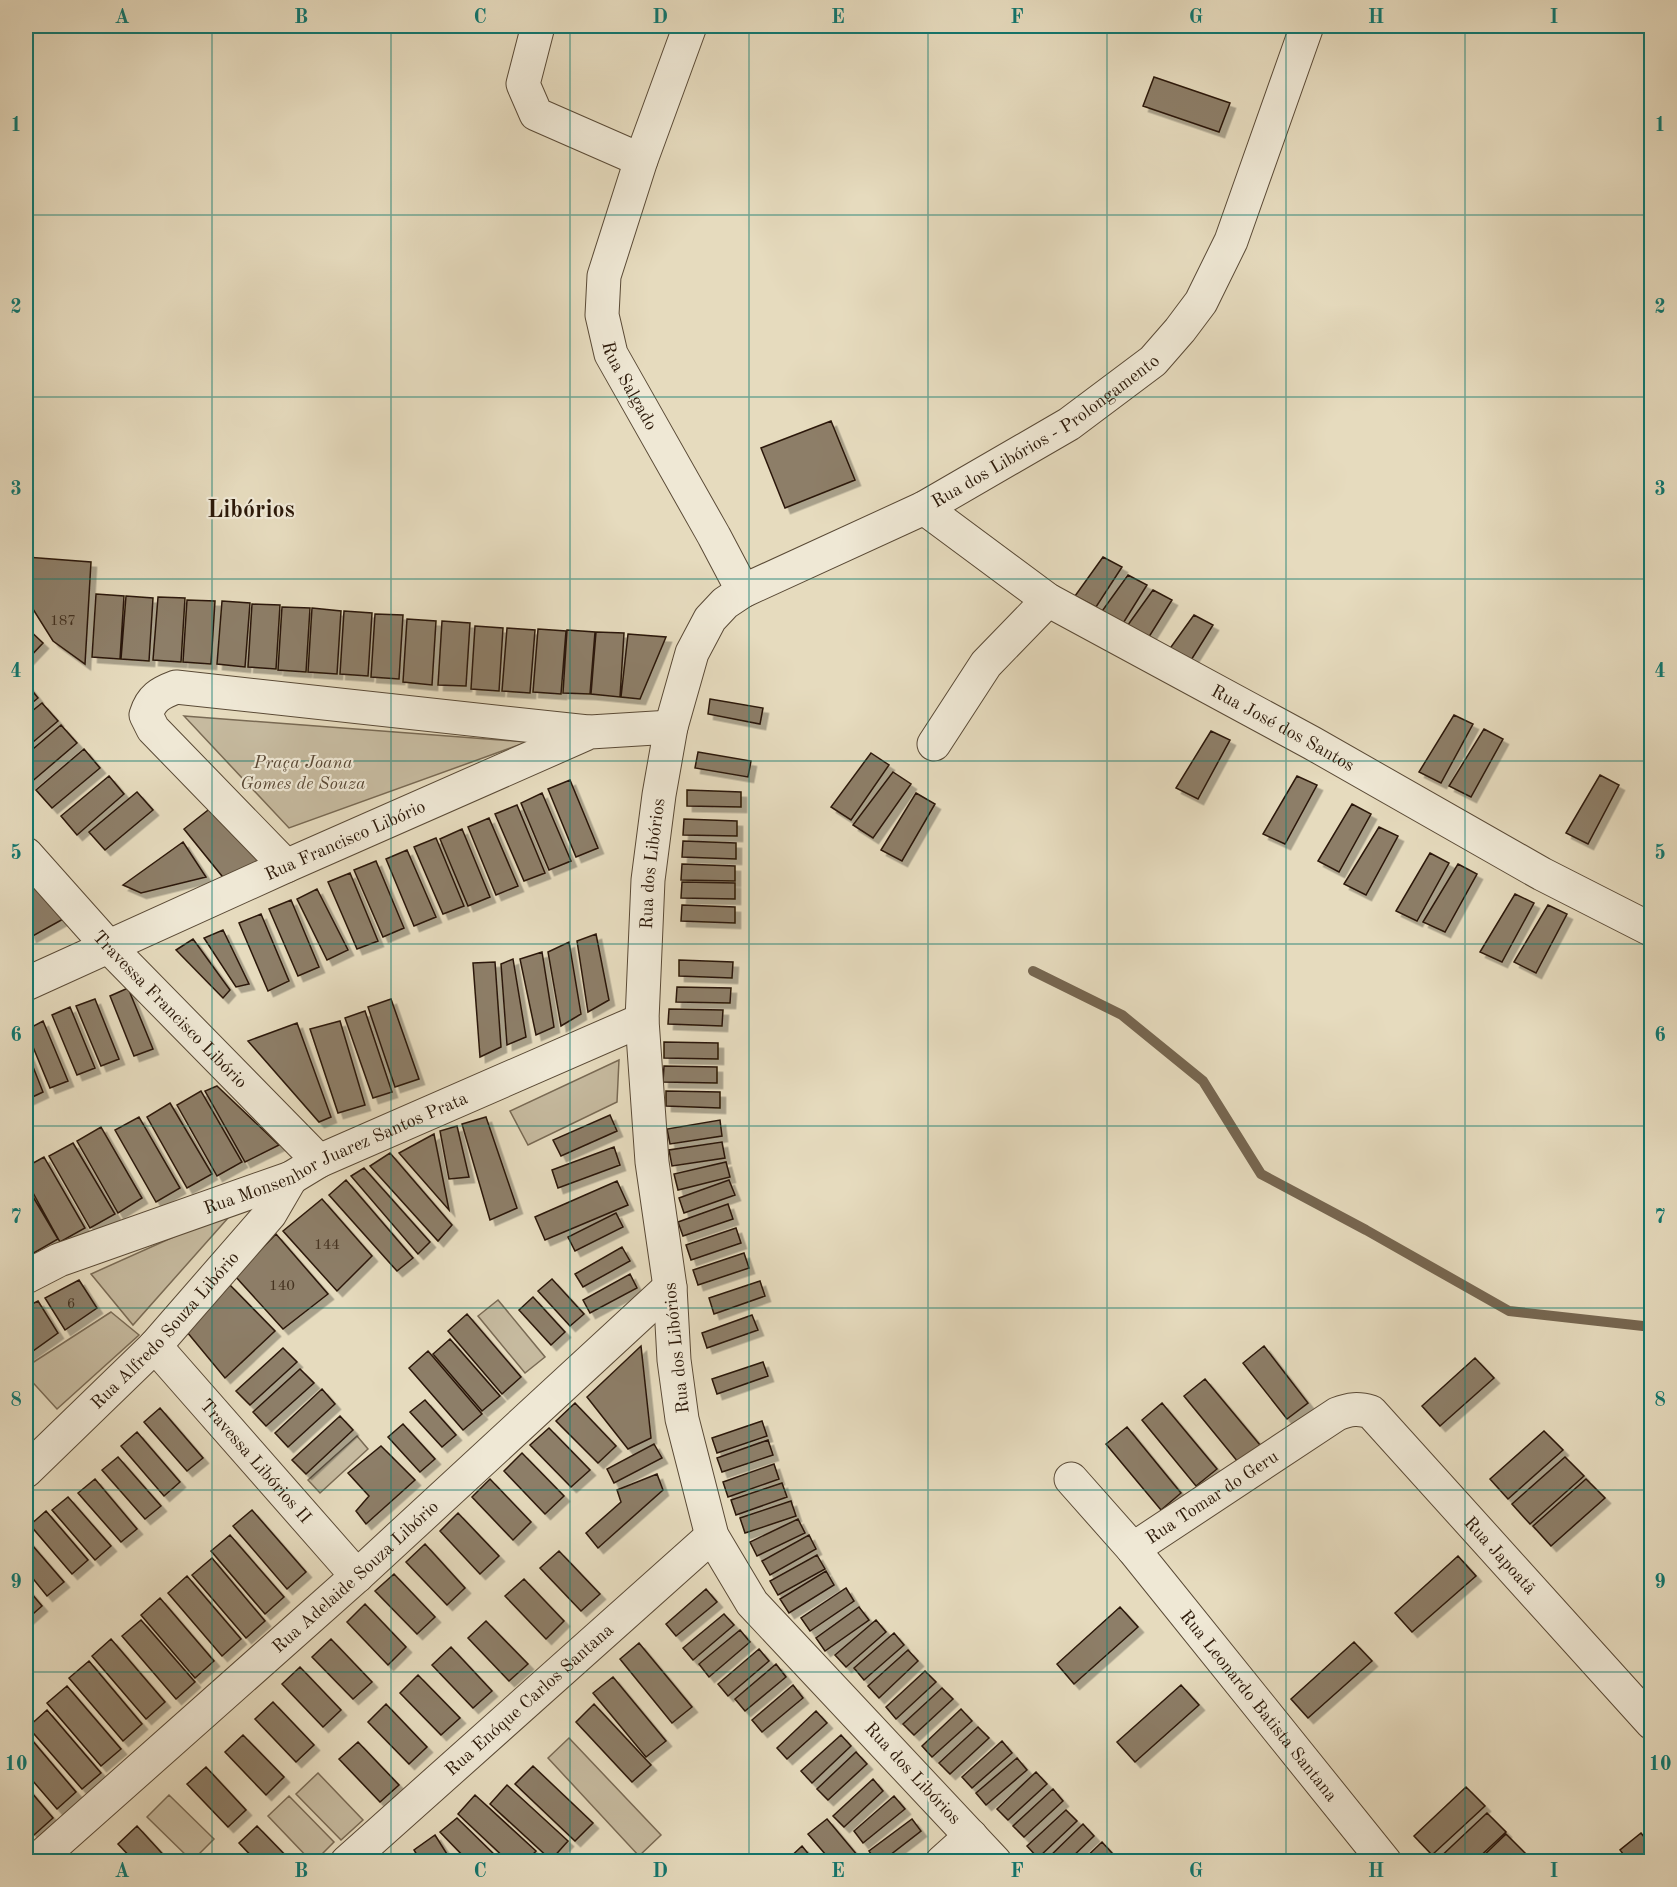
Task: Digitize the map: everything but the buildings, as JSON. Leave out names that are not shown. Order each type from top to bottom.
[{"type":"street","points":[[538,26],[523,84],[536,114],[641,160]]},
{"type":"street","name":"Rua Salgado","points":[[690,26],[641,160],[604,276],[602,315],[611,354],[743,591]]},
{"type":"street","name":"Rua dos Libórios - Prolongamento","points":[[671,727],[692,653],[710,620],[725,603],[743,591],[924,508],[1069,424],[1153,361],[1201,302],[1231,241],[1307,26]]},
{"type":"street","name":"Rua José dos Santos","points":[[924,508],[1048,600],[1312,743],[1542,874],[1652,930]]},
{"type":"street","points":[[934,744],[986,664],[1048,600]]},
{"type":"street","points":[[286,866],[153,729],[146,715],[149,703],[161,692],[176,687],[590,732]]},
{"type":"street","name":"Rua Francisco Libório","points":[[26,984],[590,732],[671,727]]},
{"type":"street","name":"Rua dos Libórios","points":[[671,727],[648,880],[642,1020],[652,1162],[670,1287],[674,1360],[682,1419],[712,1536],[752,1603],[995,1862]]},
{"type":"street","name":"Travessa Francisco Libório","points":[[26,855],[108,946],[319,1161]]},
{"type":"street","name":"Rua Monsenhor Juarez Santos Prata","points":[[26,1277],[60,1260],[291,1178],[319,1161],[642,1020]]},
{"type":"street","name":"Rua Alfredo Souza Libório","points":[[26,1471],[155,1346],[270,1214],[291,1178]]},
{"type":"street","name":"Rua Adelaide Souza Libório","points":[[35,1862],[357,1576],[670,1287]]},
{"type":"street","name":"Travessa Libórios II","points":[[155,1346],[357,1576]]},
{"type":"street","name":"Rua Japoatã","points":[[1337,1414],[1350,1409],[1371,1412],[1652,1723]]},
{"type":"street","name":"Rua Tomar do Geru","points":[[1071,1479],[1133,1549],[1337,1414]]},
{"type":"street","name":"Rua Enóque Carlos Santana","points":[[347,1862],[712,1536]]},
{"type":"street","name":"Rua Leonardo Batista Santana","points":[[1133,1549],[1385,1862]]},
{"type":"street","points":[[942,1862],[971,1836]]},
{"type":"green space","name":"Praça Joana Gomes de Souza","points":[[184,716],[527,742],[289,828]]},
{"type":"green space","points":[[619,1060],[617,1102],[528,1145],[510,1111]]},
{"type":"green space","points":[[236,1209],[133,1325],[91,1274]]},
{"type":"green space","points":[[498,1300],[545,1357],[525,1373],[478,1316]]},
{"type":"green space","points":[[111,1312],[139,1335],[57,1409],[26,1375],[26,1367]]},
{"type":"green space","points":[[357,1436],[368,1449],[320,1493],[308,1480]]},
{"type":"green space","points":[[569,1738],[661,1835],[639,1856],[548,1758]]},
{"type":"green space","points":[[318,1773],[363,1820],[341,1840],[296,1794]]},
{"type":"green space","points":[[169,1795],[214,1839],[192,1861],[147,1817]]},
{"type":"green space","points":[[289,1796],[334,1842],[315,1861],[311,1861],[268,1816]]},
{"type":"waterway","points":[[1033,971],[1122,1015],[1203,1081],[1261,1174],[1509,1311],[1652,1327]]},
{"type":"district","name":"Libórios","points":[[251,509]]}]
